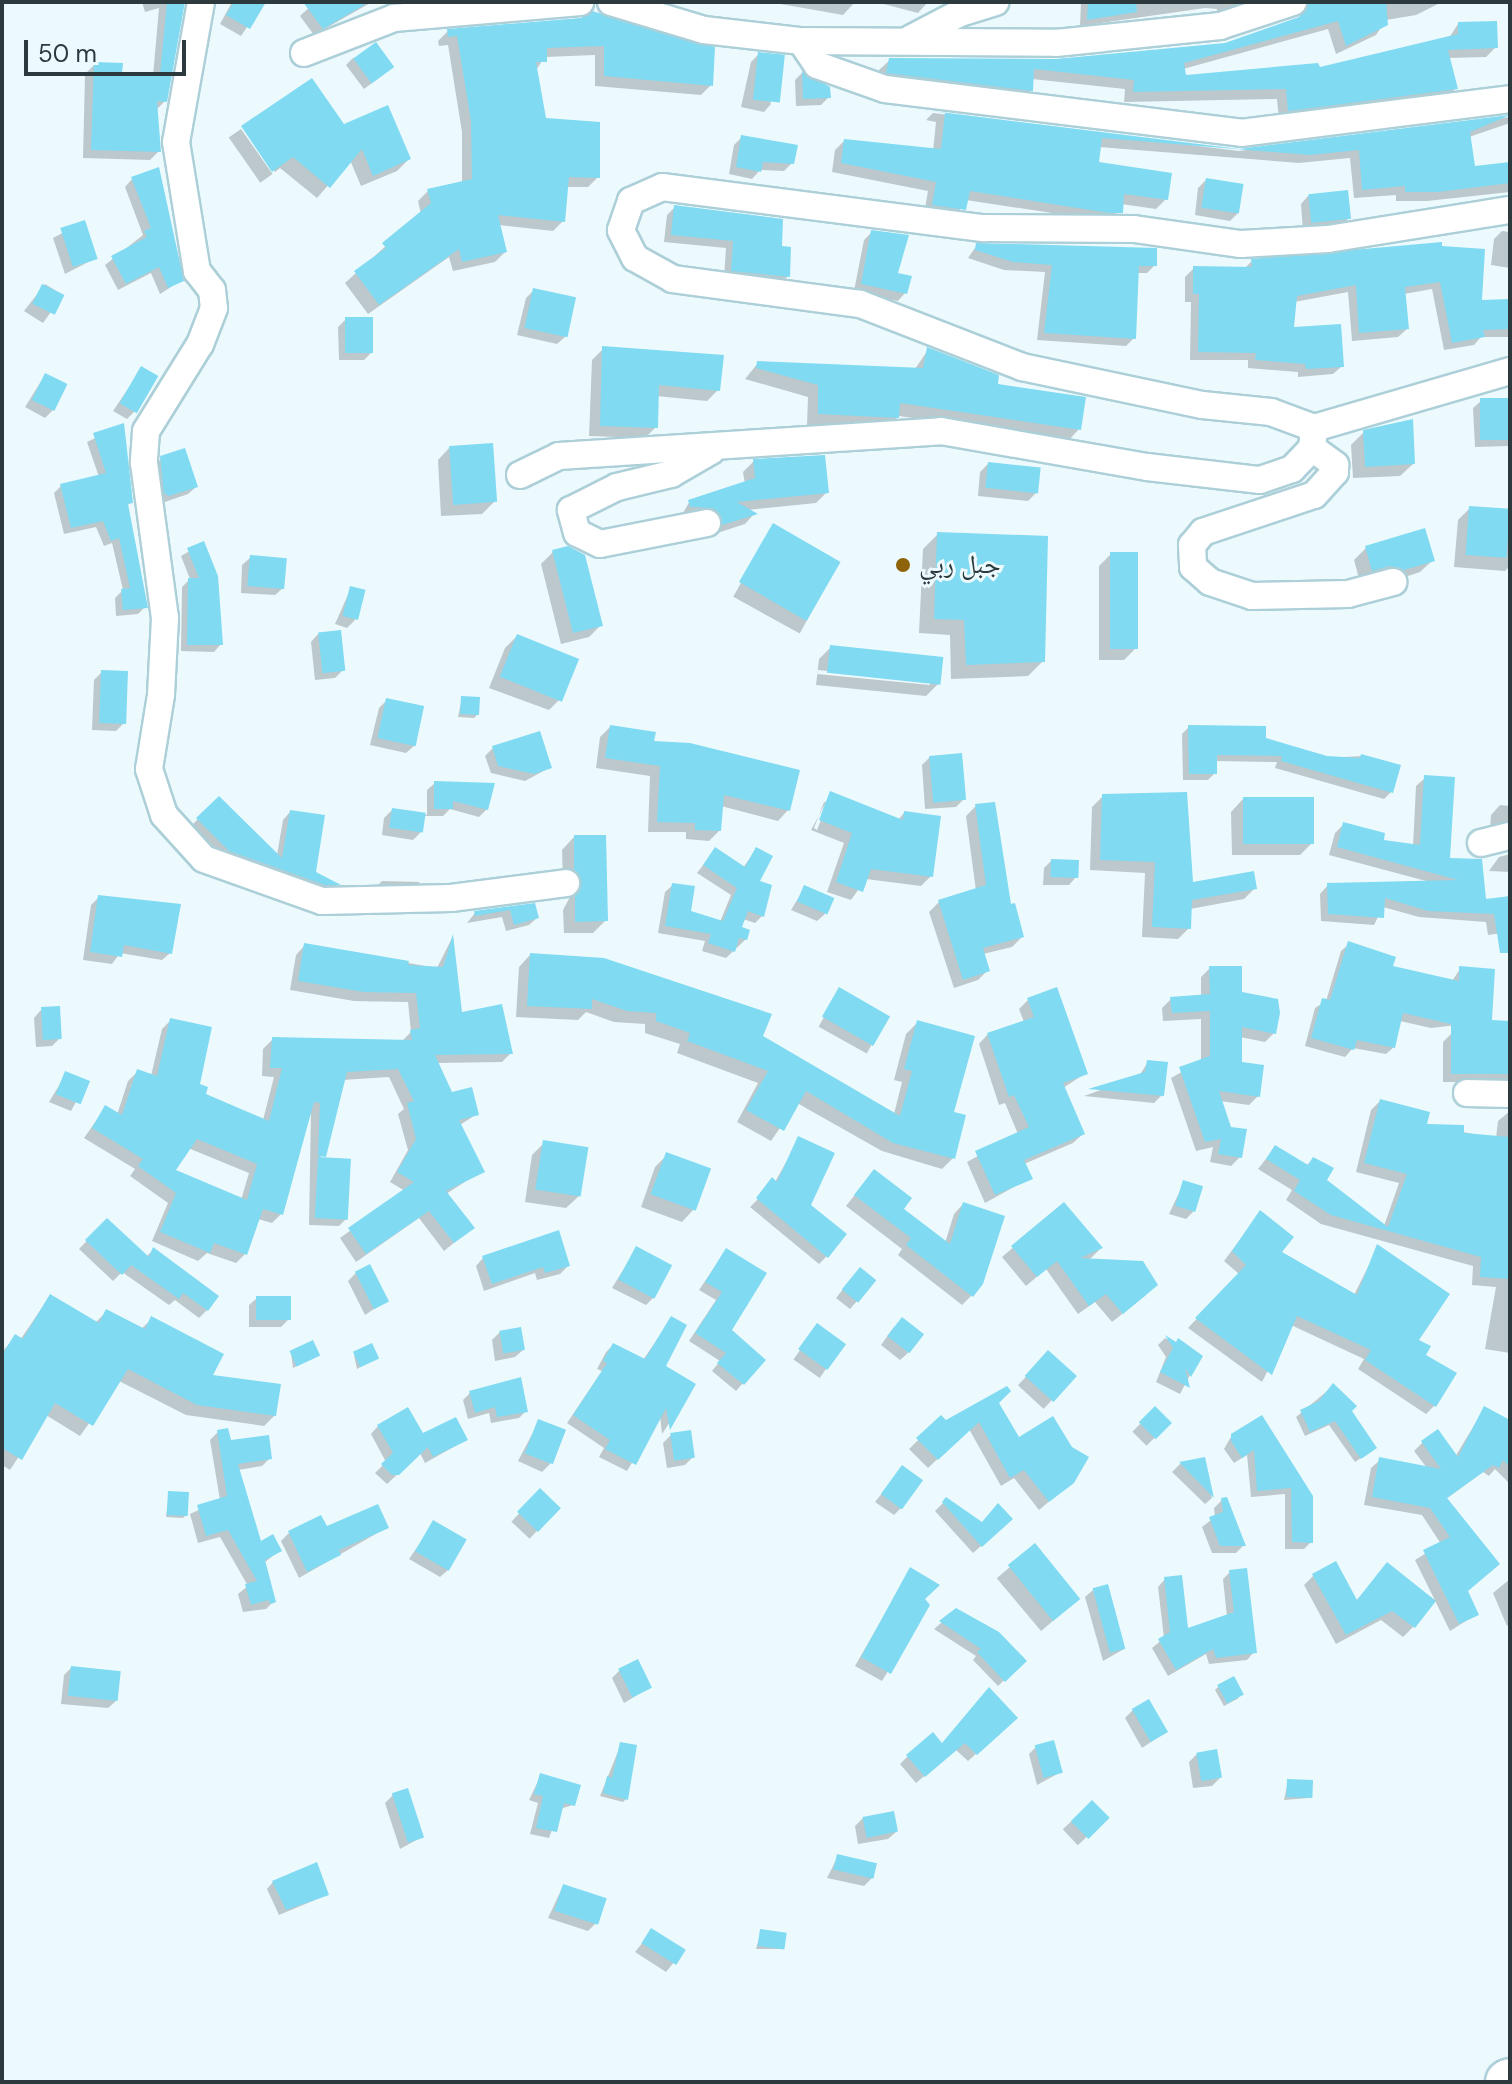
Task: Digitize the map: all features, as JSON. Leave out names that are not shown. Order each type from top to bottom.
[{"type":"street","points":[[201,2],[176,142],[197,271],[212,290],[214,308],[200,344],[146,431],[144,463],[165,618],[161,695],[149,769],[164,815],[204,859],[322,901],[451,898],[566,883]]},
{"type":"street","points":[[304,53],[394,18],[580,2]]},
{"type":"street","points":[[611,2],[704,30],[801,41],[1056,43],[1220,26],[1293,2]]},
{"type":"street","points":[[907,41],[960,13],[995,2]]},
{"type":"street","points":[[801,41],[817,65],[885,89],[1241,133],[1510,99]]},
{"type":"street","points":[[1393,582],[1348,594],[1252,596],[1210,582],[1193,567],[1192,545],[1203,532],[1314,495],[1335,465],[1313,438],[1271,412],[1202,405],[1022,367],[860,304],[673,279],[635,258],[621,230],[631,201],[662,187],[984,228],[1134,229],[1241,244],[1328,239],[1508,211]]},
{"type":"street","points":[[520,475],[559,456],[941,431],[1147,467],[1260,480],[1292,469],[1313,438],[1510,371]]},
{"type":"street","points":[[707,523],[600,544],[577,533],[571,510],[617,487],[671,474],[718,447]]},
{"type":"street","points":[[1481,843],[1510,836]]},
{"type":"street","points":[[1467,1093],[1510,1094]]},
{"type":"building","points":[[167,2],[185,2],[167,102],[157,101],[161,152],[91,150],[94,62],[123,63],[122,73],[160,74]]},
{"type":"building","points":[[234,2],[266,2],[250,29],[226,15]]},
{"type":"building","points":[[303,2],[369,2],[323,29]]},
{"type":"building","points":[[1088,2],[1136,2],[1137,12],[1087,20]]},
{"type":"building","points":[[1309,2],[1386,2],[1388,25],[1346,46],[1338,21],[1184,63],[1186,75],[1318,63],[1320,67],[1458,34],[1458,22],[1497,21],[1498,48],[1448,50],[1458,89],[1288,111],[1286,89],[1133,92],[1134,80],[1034,69],[1033,91],[886,73],[889,58],[1056,59],[1225,43],[1299,17]]},
{"type":"building","points":[[592,11],[715,47],[713,86],[604,76],[604,46],[547,48],[547,62],[536,62],[546,118],[600,122],[600,178],[569,177],[565,222],[498,215],[507,252],[462,262],[459,249],[379,305],[354,271],[386,248],[382,243],[431,203],[427,189],[472,179],[471,121],[457,36],[448,37],[447,29],[581,18]]},
{"type":"building","points":[[376,42],[394,67],[372,84],[353,58]]},
{"type":"building","points":[[758,52],[785,55],[780,103],[753,100]]},
{"type":"building","points":[[802,71],[830,87],[831,98],[803,99]]},
{"type":"building","points":[[312,78],[344,124],[388,105],[411,159],[373,176],[362,149],[330,188],[293,157],[272,172],[241,126]]},
{"type":"building","points":[[932,111],[1239,149],[1510,115],[1470,132],[1475,166],[1510,162],[1510,183],[1438,192],[1405,192],[1405,186],[1362,190],[1359,150],[1310,155],[1102,138],[1099,162],[1172,173],[1168,200],[1124,194],[1123,213],[1109,213],[970,191],[966,210],[932,205],[936,182],[841,163],[844,139],[941,149],[945,113]]},
{"type":"building","points":[[741,135],[798,145],[794,164],[763,162],[761,172],[736,167]]},
{"type":"building","points":[[159,167],[184,281],[168,288],[159,267],[126,284],[111,256],[147,237],[144,231],[151,228],[131,177]]},
{"type":"building","points":[[1206,178],[1244,184],[1239,214],[1201,208]]},
{"type":"building","points":[[1348,190],[1351,219],[1311,223],[1308,194]]},
{"type":"building","points":[[674,205],[783,219],[782,246],[791,247],[790,277],[731,271],[733,241],[671,235]]},
{"type":"building","points":[[85,220],[98,259],[73,267],[60,228]]},
{"type":"building","points":[[871,230],[909,235],[898,273],[912,276],[907,294],[861,284]]},
{"type":"building","points":[[1442,242],[1442,246],[1485,249],[1482,300],[1510,299],[1510,329],[1483,330],[1485,337],[1452,343],[1440,282],[1405,287],[1409,329],[1359,333],[1356,285],[1297,296],[1294,327],[1341,324],[1344,367],[1306,369],[1305,364],[1255,360],[1256,353],[1198,352],[1199,294],[1193,294],[1193,266],[1252,267],[1251,259]]},
{"type":"building","points":[[976,243],[1157,248],[1157,266],[1139,266],[1136,339],[1044,333],[1052,265],[1013,262],[975,250]]},
{"type":"building","points":[[42,284],[64,295],[55,315],[32,304]]},
{"type":"building","points":[[533,288],[576,297],[568,337],[524,328]]},
{"type":"building","points":[[345,317],[373,317],[373,353],[345,353]]},
{"type":"building","points":[[602,346],[724,355],[720,391],[659,385],[658,428],[600,426]]},
{"type":"building","points":[[927,347],[999,375],[998,384],[1086,397],[1081,430],[900,403],[899,418],[818,414],[818,385],[756,368],[757,361],[923,368]]},
{"type":"building","points":[[141,366],[158,376],[137,413],[120,403]]},
{"type":"building","points":[[45,373],[67,384],[54,411],[32,400]]},
{"type":"building","points":[[1480,398],[1510,398],[1510,440],[1480,440]]},
{"type":"building","points":[[1413,419],[1415,464],[1365,467],[1363,430]]},
{"type":"building","points":[[124,423],[133,503],[128,504],[148,608],[123,610],[121,589],[130,588],[119,538],[111,541],[103,521],[71,528],[60,484],[106,473],[93,433]]},
{"type":"building","points":[[493,443],[497,502],[453,505],[449,446]]},
{"type":"building","points":[[185,448],[198,487],[169,496],[164,493],[160,456]]},
{"type":"building","points":[[825,455],[829,493],[737,502],[758,514],[722,525],[713,508],[690,507],[688,500],[755,478],[753,459]]},
{"type":"building","points":[[988,462],[1041,468],[1038,493],[985,488]]},
{"type":"building","points":[[1469,506],[1510,509],[1506,558],[1466,555]]},
{"type":"building","points":[[773,523],[841,562],[807,621],[739,582]]},
{"type":"building","points":[[1425,528],[1435,561],[1404,570],[1390,566],[1372,571],[1365,546]]},
{"type":"building","points":[[937,532],[1048,536],[1045,662],[966,665],[964,620],[934,619]]},
{"type":"building","points":[[204,541],[218,576],[223,645],[187,645],[188,578],[199,578],[187,548]]},
{"type":"building","points":[[568,546],[585,555],[603,626],[573,633],[552,550]]},
{"type":"building","points":[[1110,552],[1138,552],[1138,649],[1110,649]]},
{"type":"building","points":[[250,555],[287,558],[284,589],[247,586]]},
{"type":"building","points":[[350,586],[366,590],[358,620],[343,616]]},
{"type":"building","points":[[341,630],[345,671],[322,673],[318,632]]},
{"type":"building","points":[[517,634],[579,659],[562,702],[500,677]]},
{"type":"building","points":[[830,645],[943,657],[940,685],[827,673]]},
{"type":"building","points":[[101,670],[128,671],[126,724],[99,723]]},
{"type":"building","points":[[461,696],[480,697],[479,715],[460,714]]},
{"type":"building","points":[[386,698],[424,706],[416,746],[377,738]]},
{"type":"building","points":[[610,725],[656,732],[654,741],[690,743],[800,770],[790,811],[724,795],[721,831],[695,830],[695,823],[657,822],[660,766],[605,758]]},
{"type":"building","points":[[1188,725],[1266,726],[1266,738],[1327,756],[1360,758],[1361,754],[1401,765],[1393,793],[1281,761],[1282,756],[1217,755],[1217,774],[1189,774]]},
{"type":"building","points":[[540,731],[552,768],[534,774],[498,766],[492,746]]},
{"type":"building","points":[[962,753],[966,800],[933,803],[929,756]]},
{"type":"building","points":[[1424,775],[1455,777],[1450,858],[1482,859],[1486,899],[1510,896],[1510,953],[1500,953],[1494,914],[1428,911],[1385,898],[1384,918],[1328,914],[1327,883],[1458,880],[1337,847],[1343,822],[1385,833],[1384,840],[1420,845]]},
{"type":"building","points":[[434,781],[495,783],[488,810],[453,801],[453,809],[434,809]]},
{"type":"building","points":[[830,791],[903,820],[904,811],[941,816],[933,877],[871,869],[863,892],[836,882],[852,833],[819,820]]},
{"type":"building","points":[[1187,792],[1193,882],[1254,871],[1257,889],[1192,900],[1191,929],[1152,927],[1155,862],[1100,860],[1102,794]]},
{"type":"building","points":[[219,796],[282,858],[290,810],[325,815],[316,872],[341,885],[325,885],[229,851],[196,818]]},
{"type":"building","points":[[1243,797],[1314,797],[1314,844],[1243,844]]},
{"type":"building","points":[[995,802],[1011,904],[1015,903],[1024,937],[983,948],[990,971],[963,980],[938,900],[986,885],[975,804]]},
{"type":"building","points":[[392,808],[426,813],[423,833],[389,828]]},
{"type":"building","points":[[574,835],[606,835],[608,921],[575,922],[575,896],[582,882],[574,870]]},
{"type":"building","points":[[715,847],[745,867],[756,847],[773,856],[760,881],[772,885],[764,917],[748,911],[742,927],[750,930],[747,940],[739,938],[735,952],[708,943],[711,934],[665,926],[672,883],[695,886],[691,911],[723,921],[737,888],[703,865]]},
{"type":"building","points":[[1051,859],[1079,860],[1078,878],[1050,877]]},
{"type":"building","points":[[804,885],[834,898],[827,914],[797,902]]},
{"type":"building","points":[[98,895],[181,904],[172,954],[124,945],[122,957],[90,952]]},
{"type":"building","points":[[535,903],[539,918],[514,925],[510,910],[475,916],[474,911]]},
{"type":"building","points":[[453,934],[462,1012],[502,1004],[513,1054],[435,1055],[452,1092],[472,1087],[479,1115],[459,1120],[485,1172],[446,1191],[475,1228],[454,1243],[429,1211],[366,1254],[348,1228],[414,1182],[397,1172],[416,1139],[407,1103],[414,1101],[398,1069],[347,1072],[326,1157],[318,1156],[320,1103],[314,1102],[283,1215],[263,1209],[247,1255],[214,1243],[210,1253],[160,1232],[176,1193],[138,1166],[143,1159],[92,1128],[105,1105],[122,1115],[137,1069],[157,1076],[170,1018],[212,1027],[200,1084],[208,1087],[206,1094],[269,1121],[282,1068],[270,1068],[272,1037],[412,1040],[410,1030],[420,1028],[416,993],[364,992],[298,981],[304,943],[409,961],[408,965],[443,967]],"holes":[[[197,1139],[257,1164],[247,1200],[176,1170]]]},
{"type":"building","points":[[1348,941],[1396,957],[1393,966],[1459,981],[1459,966],[1495,969],[1492,1020],[1510,1021],[1510,1074],[1451,1074],[1451,1024],[1403,1013],[1395,1048],[1357,1040],[1354,1050],[1311,1038],[1322,998],[1330,1000]]},
{"type":"building","points":[[530,953],[604,958],[772,1014],[763,1036],[900,1116],[912,1071],[904,1069],[917,1020],[975,1036],[954,1112],[966,1115],[955,1159],[893,1143],[806,1091],[784,1131],[746,1110],[768,1071],[687,1041],[690,1033],[656,1021],[656,1013],[627,1011],[592,999],[592,1009],[527,1006]]},
{"type":"building","points":[[1209,966],[1242,966],[1242,992],[1278,999],[1280,1013],[1276,1034],[1242,1027],[1242,1062],[1264,1065],[1260,1097],[1219,1091],[1231,1127],[1247,1129],[1242,1158],[1218,1154],[1221,1139],[1205,1142],[1179,1067],[1210,1056],[1210,1011],[1172,1013],[1170,997],[1210,994]]},
{"type":"building","points":[[839,987],[890,1016],[873,1046],[822,1016]]},
{"type":"building","points":[[1057,987],[1088,1074],[1063,1083],[1085,1134],[1024,1160],[1033,1179],[995,1195],[975,1151],[1029,1127],[1014,1095],[1009,1097],[987,1033],[1034,1017],[1027,998]]},
{"type":"building","points":[[60,1006],[62,1039],[43,1040],[41,1007]]},
{"type":"building","points":[[1147,1060],[1168,1062],[1164,1096],[1088,1089],[1145,1072]]},
{"type":"building","points":[[65,1071],[90,1081],[81,1104],[56,1094]]},
{"type":"building","points":[[1380,1099],[1430,1112],[1427,1124],[1464,1125],[1464,1133],[1510,1137],[1510,1279],[1480,1277],[1481,1257],[1331,1215],[1294,1191],[1300,1180],[1266,1159],[1275,1145],[1308,1165],[1313,1157],[1334,1168],[1327,1180],[1388,1227],[1407,1174],[1364,1163]]},
{"type":"building","points":[[798,1136],[835,1153],[811,1205],[847,1234],[828,1258],[756,1198],[772,1177],[777,1182]]},
{"type":"building","points":[[543,1140],[588,1147],[581,1197],[535,1189]]},
{"type":"building","points":[[666,1152],[711,1168],[696,1211],[651,1194]]},
{"type":"building","points":[[318,1157],[351,1159],[348,1220],[315,1218]]},
{"type":"building","points":[[874,1169],[912,1198],[904,1209],[950,1244],[963,1202],[1005,1216],[983,1284],[973,1297],[906,1245],[911,1238],[854,1195]]},
{"type":"building","points":[[1183,1180],[1203,1186],[1195,1212],[1175,1206]]},
{"type":"building","points":[[1064,1202],[1103,1248],[1080,1258],[1143,1261],[1158,1285],[1123,1314],[1106,1294],[1089,1306],[1057,1261],[1037,1277],[1011,1246]]},
{"type":"building","points":[[1260,1210],[1294,1237],[1282,1252],[1357,1295],[1377,1244],[1450,1294],[1419,1340],[1431,1346],[1426,1355],[1457,1373],[1436,1407],[1365,1360],[1371,1350],[1297,1316],[1272,1375],[1195,1318],[1246,1265],[1232,1251]]},
{"type":"building","points":[[107,1218],[149,1257],[153,1247],[219,1296],[208,1311],[183,1293],[179,1299],[131,1265],[122,1275],[85,1240]]},
{"type":"building","points":[[559,1230],[570,1266],[545,1273],[543,1267],[492,1284],[482,1256]]},
{"type":"building","points":[[636,1246],[672,1265],[654,1299],[618,1280]]},
{"type":"building","points":[[726,1248],[767,1273],[732,1330],[766,1360],[744,1385],[717,1363],[726,1353],[695,1333],[722,1292],[705,1282]]},
{"type":"building","points":[[370,1264],[389,1301],[374,1309],[355,1272]]},
{"type":"building","points":[[860,1267],[876,1280],[858,1303],[842,1290]]},
{"type":"building","points":[[50,1294],[99,1323],[106,1309],[145,1329],[151,1316],[224,1354],[213,1375],[281,1384],[276,1416],[197,1405],[128,1369],[93,1426],[55,1403],[22,1460],[2,1448],[2,1355],[15,1334],[23,1339]]},
{"type":"building","points":[[256,1296],[291,1296],[291,1320],[256,1320]]},
{"type":"building","points":[[671,1316],[687,1325],[666,1366],[696,1384],[670,1430],[666,1408],[636,1465],[605,1449],[610,1440],[573,1415],[607,1363],[603,1361],[613,1343],[645,1359]]},
{"type":"building","points":[[902,1317],[924,1334],[909,1353],[887,1336]]},
{"type":"building","points":[[817,1323],[846,1344],[827,1370],[798,1349]]},
{"type":"building","points":[[521,1327],[525,1350],[503,1353],[499,1331]]},
{"type":"building","points":[[1165,1335],[1176,1342],[1178,1338],[1203,1356],[1191,1377],[1185,1368],[1190,1388],[1160,1372],[1173,1348]]},
{"type":"building","points":[[313,1340],[320,1355],[297,1366],[289,1351]]},
{"type":"building","points":[[372,1343],[379,1358],[360,1367],[353,1352]]},
{"type":"building","points":[[1048,1350],[1077,1376],[1054,1402],[1025,1376]]},
{"type":"building","points":[[521,1377],[528,1412],[497,1417],[495,1407],[475,1413],[469,1391]]},
{"type":"building","points":[[1333,1383],[1357,1406],[1352,1411],[1377,1448],[1361,1459],[1335,1421],[1310,1432],[1300,1410],[1319,1401]]},
{"type":"building","points":[[1007,1386],[1011,1391],[999,1403],[1019,1437],[1053,1416],[1072,1447],[1089,1457],[1074,1483],[1049,1502],[1024,1470],[1010,1478],[979,1422],[938,1460],[916,1438],[941,1415],[946,1420]]},
{"type":"building","points":[[1155,1406],[1172,1423],[1156,1439],[1139,1422]]},
{"type":"building","points":[[1484,1406],[1510,1420],[1510,1467],[1503,1460],[1499,1468],[1493,1465],[1447,1498],[1500,1564],[1468,1591],[1479,1615],[1459,1624],[1423,1550],[1450,1537],[1430,1508],[1372,1497],[1379,1457],[1441,1469],[1421,1441],[1438,1429],[1458,1457]]},
{"type":"building","points":[[408,1407],[423,1433],[456,1417],[468,1440],[433,1457],[428,1447],[399,1475],[392,1475],[381,1464],[393,1453],[377,1425]]},
{"type":"building","points":[[1262,1415],[1313,1496],[1313,1543],[1292,1542],[1291,1488],[1257,1491],[1254,1450],[1242,1458],[1231,1441],[1231,1434]]},
{"type":"building","points":[[538,1419],[566,1430],[553,1464],[525,1454]]},
{"type":"building","points":[[228,1428],[231,1440],[269,1435],[272,1459],[238,1464],[261,1541],[273,1534],[282,1551],[265,1560],[276,1602],[271,1604],[268,1600],[251,1605],[245,1584],[257,1581],[228,1530],[206,1536],[197,1505],[227,1496],[217,1430]]},
{"type":"building","points":[[691,1430],[695,1458],[674,1461],[670,1433]]},
{"type":"building","points":[[1205,1457],[1214,1498],[1179,1462]]},
{"type":"building","points":[[902,1465],[923,1480],[902,1509],[881,1494]]},
{"type":"building","points":[[540,1488],[561,1508],[538,1532],[517,1512]]},
{"type":"building","points":[[168,1491],[189,1492],[188,1516],[167,1515]]},
{"type":"building","points":[[946,1497],[982,1522],[998,1503],[1013,1519],[982,1547],[942,1502]]},
{"type":"building","points":[[1227,1497],[1246,1546],[1220,1546],[1209,1517],[1223,1512],[1221,1498]]},
{"type":"building","points":[[378,1504],[389,1528],[339,1550],[341,1555],[307,1572],[288,1531],[321,1515],[327,1526]]},
{"type":"building","points":[[433,1520],[467,1540],[449,1571],[415,1551]]},
{"type":"building","points":[[1035,1543],[1080,1599],[1053,1621],[1008,1565]]},
{"type":"building","points":[[1336,1561],[1357,1600],[1387,1562],[1436,1601],[1415,1628],[1392,1611],[1346,1635],[1312,1574]]},
{"type":"building","points":[[910,1567],[940,1585],[925,1599],[930,1605],[891,1674],[861,1657]]},
{"type":"building","points":[[1247,1568],[1257,1653],[1216,1658],[1213,1649],[1176,1670],[1158,1639],[1170,1632],[1164,1577],[1182,1575],[1188,1628],[1234,1612],[1229,1570]]},
{"type":"building","points":[[1108,1584],[1125,1649],[1110,1653],[1093,1588]]},
{"type":"building","points":[[956,1608],[999,1632],[1027,1661],[1005,1682],[977,1652],[981,1649],[939,1621]]},
{"type":"building","points":[[638,1659],[652,1688],[632,1697],[618,1669]]},
{"type":"building","points":[[71,1666],[121,1671],[118,1701],[68,1696]]},
{"type":"building","points":[[1234,1676],[1244,1695],[1227,1703],[1217,1685]]},
{"type":"building","points":[[989,1687],[1018,1718],[977,1755],[965,1743],[925,1777],[906,1755],[933,1732],[942,1743]]},
{"type":"building","points":[[1149,1699],[1168,1732],[1151,1742],[1132,1709]]},
{"type":"building","points":[[1054,1740],[1063,1773],[1043,1778],[1035,1745]]},
{"type":"building","points":[[620,1742],[637,1745],[628,1800],[603,1793],[607,1776],[612,1778]]},
{"type":"building","points":[[1217,1749],[1222,1778],[1201,1781],[1196,1753]]},
{"type":"building","points":[[540,1773],[581,1785],[575,1806],[564,1803],[557,1832],[536,1828],[543,1796],[534,1794]]},
{"type":"building","points":[[1287,1779],[1313,1780],[1312,1798],[1286,1797]]},
{"type":"building","points":[[408,1788],[424,1837],[408,1843],[392,1793]]},
{"type":"building","points":[[1092,1800],[1110,1818],[1088,1839],[1071,1821]]},
{"type":"building","points":[[894,1811],[898,1832],[867,1838],[863,1817]]},
{"type":"building","points":[[837,1854],[877,1863],[873,1879],[833,1870]]},
{"type":"building","points":[[317,1862],[329,1895],[286,1910],[272,1881]]},
{"type":"building","points":[[563,1884],[607,1898],[598,1925],[554,1911]]},
{"type":"building","points":[[651,1928],[686,1950],[676,1965],[641,1943]]},
{"type":"building","points":[[760,1929],[787,1933],[784,1950],[758,1946]]},
{"type":"place","name":"جبل ربي","points":[[903,565]]}]
